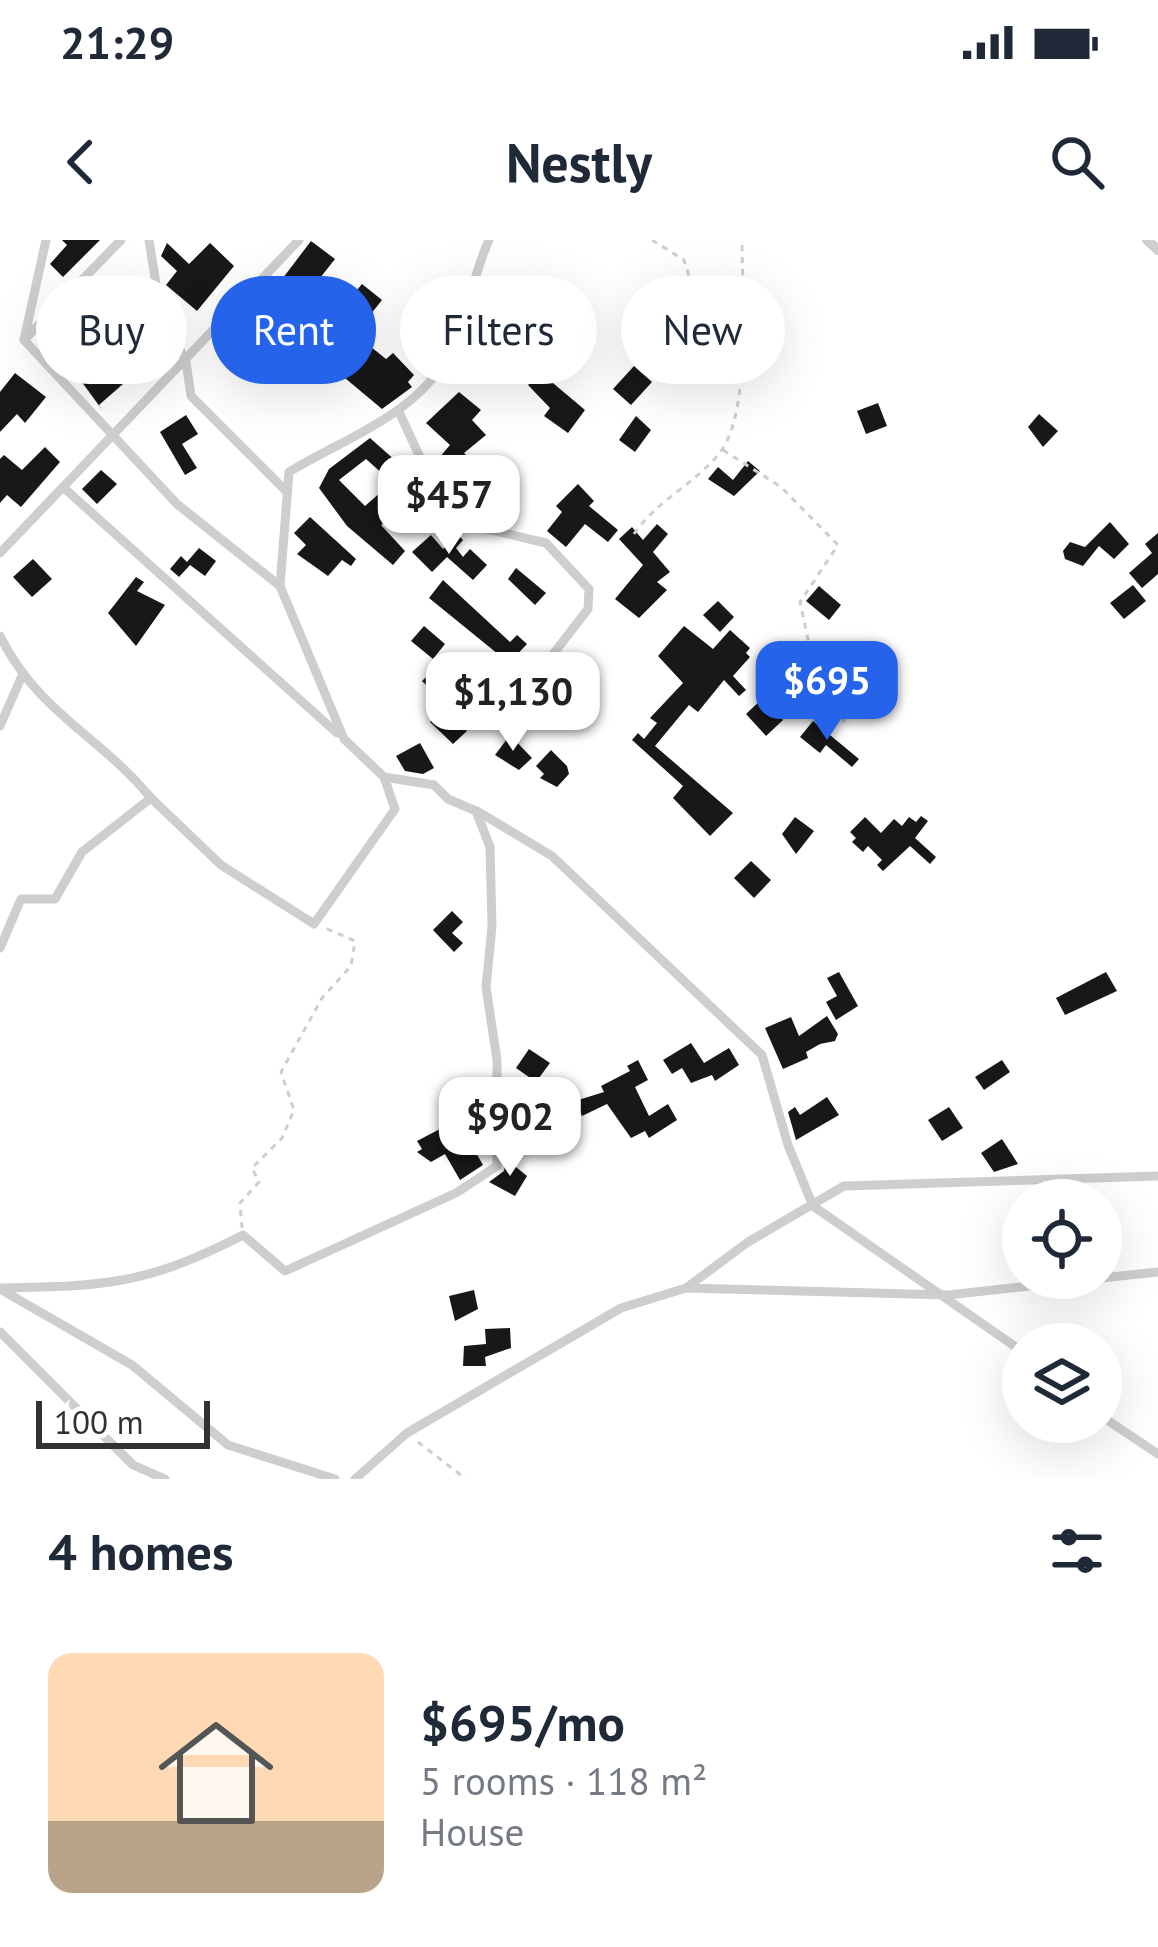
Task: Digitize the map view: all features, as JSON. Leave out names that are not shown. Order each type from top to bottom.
[{"type":"street","points":[[24,340],[46,240]]},
{"type":"street","points":[[24,340],[121,240]]},
{"type":"street","points":[[149,240],[155,276]]},
{"type":"street","points":[[187,361],[299,240]]},
{"type":"street","points":[[344,739],[280,586],[289,472],[355,432],[400,413],[449,354],[489,240]]},
{"type":"street","points":[[1148,240],[1158,250]]},
{"type":"street","points":[[24,340],[177,504],[280,586]]},
{"type":"street","points":[[187,369],[191,396],[287,492]]},
{"type":"street","points":[[0,553],[165,384]]},
{"type":"street","points":[[400,413],[424,464],[470,526],[546,543],[589,589],[588,609],[520,697]]},
{"type":"street","points":[[0,636],[21,678],[61,717],[118,758],[151,798],[221,865],[314,924],[394,809],[384,777],[64,488]]},
{"type":"street","points":[[0,725],[21,678]]},
{"type":"street","points":[[384,777],[434,785],[448,799],[552,856],[762,1054],[788,1145],[814,1206],[1002,1336]]},
{"type":"street","points":[[0,948],[21,899],[55,899],[82,852],[151,798]]},
{"type":"street","points":[[0,1289],[113,1286],[181,1267],[243,1235],[285,1271],[456,1193],[497,1166],[497,1060],[486,987],[492,926],[490,847],[476,811]]},
{"type":"street","points":[[686,1288],[748,1242],[844,1186],[1158,1176]]},
{"type":"street","points":[[1122,1276],[1158,1272]]},
{"type":"street","points":[[355,1479],[407,1433],[621,1308],[686,1288],[948,1295],[1002,1289]]},
{"type":"street","points":[[0,1289],[132,1365],[229,1445],[335,1479]]},
{"type":"street","points":[[0,1331],[133,1465],[165,1479]]},
{"type":"street","points":[[1122,1430],[1158,1454]]},
{"type":"path","points":[[652,240],[684,260],[705,327],[737,387]]},
{"type":"path","points":[[634,534],[646,516],[723,450],[737,387],[742,240]]},
{"type":"path","points":[[723,450],[781,487],[838,545],[800,602],[811,653],[840,682],[844,722]]},
{"type":"path","points":[[243,1235],[240,1203],[260,1182],[251,1168],[282,1138],[294,1110],[281,1072],[322,998],[351,966],[355,941],[314,924]]},
{"type":"path","points":[[407,1433],[466,1479]]},
{"type":"building","points":[[62,240],[100,240],[62,276],[50,264],[67,245]]},
{"type":"building","points":[[311,241],[335,259],[322,276],[284,276]]},
{"type":"building","points":[[167,243],[189,264],[210,243],[234,266],[226,276],[211,276],[211,294],[197,311],[187,303],[187,276],[173,276],[177,271],[161,256]]},
{"type":"building","points":[[376,351],[386,359],[393,353],[400,360],[400,384],[412,387],[382,409],[352,384],[376,384]]},
{"type":"building","points":[[15,373],[46,397],[25,423],[17,414],[0,432],[0,392]]},
{"type":"building","points":[[621,380],[621,384],[650,384],[631,405],[613,389]]},
{"type":"building","points":[[83,384],[123,384],[99,405],[103,411]]},
{"type":"building","points":[[554,384],[585,410],[568,433],[544,416],[550,408],[528,385]]},
{"type":"building","points":[[459,392],[481,410],[472,420],[486,435],[464,453],[468,457],[453,473],[438,459],[450,445],[426,423]]},
{"type":"building","points":[[878,403],[887,426],[866,434],[857,411]]},
{"type":"building","points":[[1039,414],[1058,431],[1043,447],[1028,427]]},
{"type":"building","points":[[186,415],[198,434],[182,444],[197,468],[185,475],[160,432]]},
{"type":"building","points":[[636,416],[651,430],[635,452],[619,440]]},
{"type":"building","points":[[370,438],[397,462],[385,476],[366,459],[339,480],[365,506],[389,485],[408,504],[381,525],[405,551],[393,565],[347,526],[319,488],[329,469]]},
{"type":"building","points":[[45,447],[60,462],[21,507],[7,495],[0,503],[0,459],[4,455],[22,470]]},
{"type":"building","points":[[748,461],[760,471],[734,496],[708,479],[718,467],[733,480]]},
{"type":"building","points":[[101,470],[117,484],[97,504],[82,489]]},
{"type":"building","points":[[578,484],[594,501],[589,506],[618,530],[608,542],[585,524],[566,547],[547,531],[562,512],[556,506]]},
{"type":"building","points":[[310,517],[356,559],[351,566],[342,560],[328,576],[297,554],[306,545],[294,533]]},
{"type":"building","points":[[1110,522],[1129,544],[1114,559],[1099,546],[1083,566],[1065,559],[1063,551],[1070,542],[1085,547]]},
{"type":"building","points":[[657,524],[668,534],[653,552],[670,572],[657,582],[667,590],[639,618],[615,599],[643,565],[619,539],[632,527],[643,540]]},
{"type":"building","points":[[1158,533],[1158,574],[1142,588],[1129,573],[1152,553],[1145,544]]},
{"type":"building","points":[[431,535],[443,549],[458,535],[463,540],[456,548],[463,557],[470,549],[487,565],[473,580],[447,557],[432,572],[412,552]]},
{"type":"building","points":[[199,548],[216,561],[205,576],[190,565],[179,577],[170,569],[181,556],[187,562]]},
{"type":"building","points":[[33,559],[52,579],[32,597],[13,577]]},
{"type":"building","points":[[516,568],[546,593],[535,605],[508,579]]},
{"type":"building","points":[[136,577],[144,582],[137,591],[165,605],[136,646],[108,613]]},
{"type":"building","points":[[443,580],[510,642],[517,635],[527,644],[509,663],[429,598]]},
{"type":"building","points":[[1133,585],[1146,601],[1124,619],[1110,603]]},
{"type":"building","points":[[819,586],[841,605],[829,620],[806,601]]},
{"type":"building","points":[[718,601],[734,617],[720,632],[703,615]]},
{"type":"building","points":[[424,626],[445,644],[433,659],[411,641]]},
{"type":"building","points":[[684,626],[713,649],[730,630],[750,648],[746,653],[750,657],[733,676],[746,690],[739,696],[724,680],[698,712],[689,705],[655,746],[733,813],[710,836],[673,798],[683,786],[632,740],[638,733],[644,739],[657,723],[650,718],[683,683],[658,656]]},
{"type":"building","points":[[439,665],[453,682],[448,686],[452,692],[441,700],[422,681]]},
{"type":"building","points":[[763,698],[783,720],[766,736],[746,714]]},
{"type":"building","points":[[448,705],[456,711],[450,717],[467,731],[453,744],[430,722]]},
{"type":"building","points":[[813,721],[859,759],[852,767],[826,745],[820,753],[800,737]]},
{"type":"building","points":[[510,735],[532,758],[519,770],[495,755]]},
{"type":"building","points":[[420,743],[434,768],[423,774],[405,771],[396,756]]},
{"type":"building","points":[[551,750],[569,774],[557,787],[540,778],[544,774],[536,766]]},
{"type":"building","points":[[921,816],[928,821],[915,838],[936,857],[930,864],[910,846],[883,871],[877,865],[882,860],[868,846],[863,852],[852,842],[856,838],[850,832],[865,817],[881,833],[894,819],[902,826],[909,817],[916,822]]},
{"type":"building","points":[[795,817],[814,831],[796,854],[782,834]]},
{"type":"building","points":[[751,861],[771,880],[754,898],[734,878]]},
{"type":"building","points":[[452,911],[463,922],[452,933],[463,943],[454,952],[433,930]]},
{"type":"building","points":[[839,972],[858,1006],[836,1020],[826,1002],[837,996],[827,978]]},
{"type":"building","points":[[1106,972],[1117,991],[1065,1015],[1056,998]]},
{"type":"building","points":[[827,1016],[838,1034],[835,1041],[820,1044],[806,1052],[808,1058],[783,1069],[765,1028],[791,1017],[799,1036]]},
{"type":"building","points":[[691,1043],[704,1063],[729,1048],[739,1065],[715,1081],[712,1075],[691,1083],[682,1068],[672,1074],[663,1060]]},
{"type":"building","points":[[529,1049],[550,1063],[536,1082],[516,1068]]},
{"type":"building","points":[[638,1060],[648,1080],[635,1087],[649,1116],[668,1104],[677,1120],[649,1138],[645,1131],[631,1138],[607,1104],[582,1116],[575,1101],[604,1092],[601,1086],[630,1071],[627,1066]]},
{"type":"building","points":[[1002,1060],[1010,1072],[984,1090],[975,1077]]},
{"type":"building","points":[[827,1097],[839,1115],[796,1140],[788,1112],[795,1107],[800,1115]]},
{"type":"building","points":[[949,1107],[963,1128],[942,1141],[928,1120]]},
{"type":"building","points":[[457,1120],[483,1165],[460,1180],[445,1154],[431,1162],[417,1152],[422,1149],[417,1141]]},
{"type":"building","points":[[1002,1139],[1018,1164],[994,1172],[981,1153]]},
{"type":"building","points":[[506,1159],[527,1176],[515,1196],[489,1182],[504,1171]]},
{"type":"building","points":[[474,1290],[478,1309],[455,1321],[449,1296]]},
{"type":"building","points":[[510,1328],[511,1348],[485,1357],[486,1366],[463,1366],[464,1346],[486,1344],[485,1329]]}]
